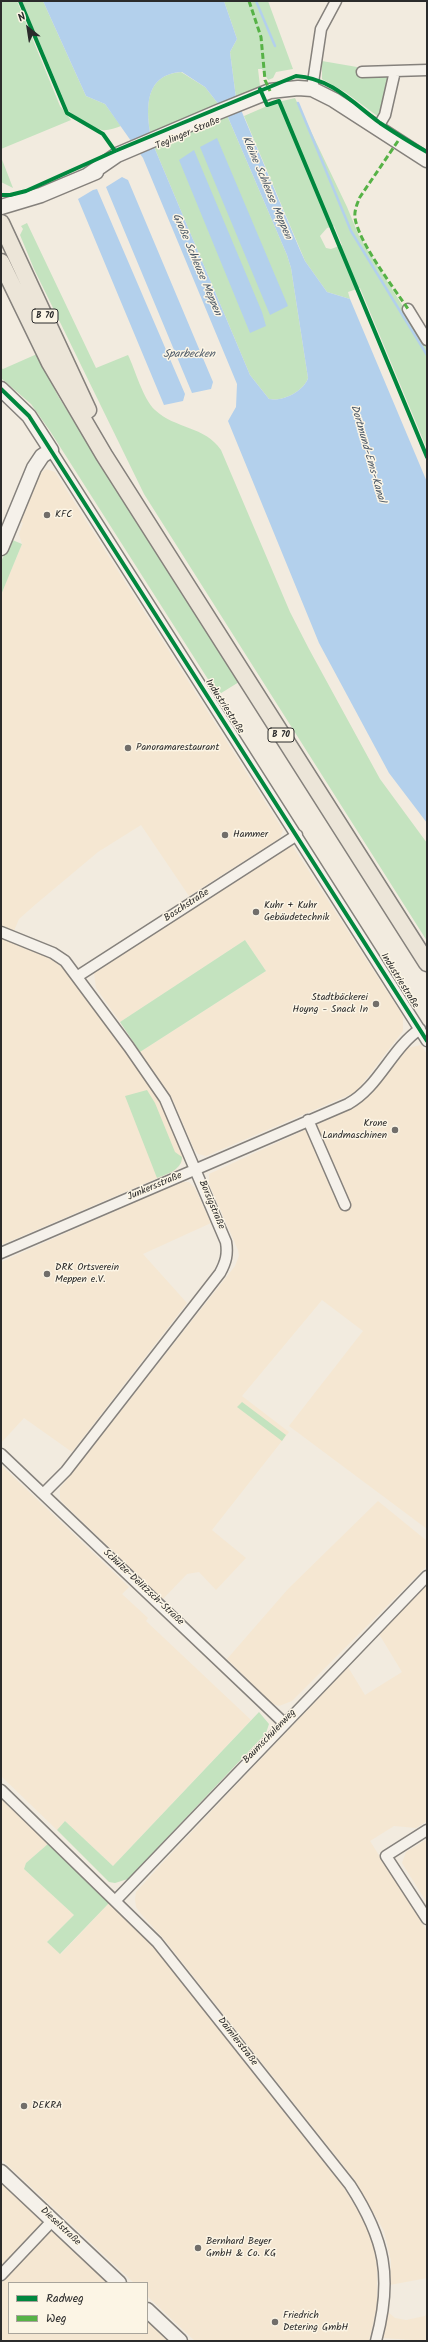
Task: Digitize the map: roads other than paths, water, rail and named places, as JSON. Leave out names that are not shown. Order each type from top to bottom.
[{"type":"main road","name":"B 70","points":[[1,223],[136,506]]},
{"type":"main road","name":"B 70","points":[[1,262],[50,363],[136,506],[427,963]]},
{"type":"street","points":[[312,89],[321,29],[336,1]]},
{"type":"street","points":[[362,72],[427,70]]},
{"type":"street","points":[[378,127],[385,114],[395,71]]},
{"type":"street","name":"Teglinger Straße","points":[[244,106],[266,102],[287,89]]},
{"type":"street","name":"Teglinger Straße","points":[[1,207],[42,195],[88,175],[134,152],[244,106],[270,90],[312,89],[334,100],[378,127],[427,160]]},
{"type":"street","name":"Teglinger Straße","points":[[1,220],[42,195]]},
{"type":"street","points":[[408,310],[427,340]]},
{"type":"street","name":"Industriestraße","points":[[1,389],[29,416],[427,1041]]},
{"type":"street","points":[[1,548],[37,462],[51,450]]},
{"type":"street","name":"Boschstraße","points":[[78,976],[297,835]]},
{"type":"street","name":"Borsigstraße","points":[[1,932],[53,953],[65,961],[78,976],[165,1099],[226,1242],[226,1262],[220,1273],[66,1471],[43,1494]]},
{"type":"street","name":"Junkersstraße","points":[[1,1253],[196,1170],[358,1098],[407,1038],[420,1029]]},
{"type":"street","points":[[308,1120],[345,1205]]},
{"type":"street","name":"Schulze-Delitzsch-Straße","points":[[1,1454],[284,1723]]},
{"type":"street","name":"Baumschulenweg","points":[[116,1900],[284,1723],[427,1576]]},
{"type":"street","name":"Daimlerstraße","points":[[1,1790],[116,1900],[157,1942],[337,2168],[364,2206],[375,2228],[382,2251],[384,2300],[376,2341]]},
{"type":"street","points":[[427,1830],[386,1856],[427,1919]]},
{"type":"street","name":"Dieselstraße","points":[[1,2172],[118,2282]]},
{"type":"street","points":[[1,2275],[53,2220]]},
{"type":"street","points":[[148,2311],[180,2341]]},
{"type":"water","points":[[43,1],[224,1],[237,39],[230,52],[236,98],[300,250],[305,261],[327,292],[350,299],[427,482],[427,823],[389,773],[319,643],[228,421],[236,407],[237,384],[143,158],[105,104],[86,96]],"holes":[[[182,72],[205,87],[227,115],[287,255],[291,268],[308,378],[306,383],[298,391],[280,399],[269,399],[250,375],[152,142],[148,108],[153,87],[169,74]]]},
{"type":"water","points":[[217,138],[288,306],[270,315],[200,147]]},
{"type":"water","points":[[194,150],[262,312],[266,326],[250,333],[179,160]]},
{"type":"water","name":"Sparbecken","points":[[122,177],[128,180],[213,382],[211,389],[192,393],[106,187]]},
{"type":"water","name":"Sparbecken","points":[[97,189],[185,394],[183,401],[164,405],[78,199]]},
{"type":"waterway","points":[[256,1],[275,46]]},
{"type":"waterway","points":[[298,103],[351,231],[427,355]]},
{"type":"place","name":"KFC","points":[[47,515]]},
{"type":"place","name":"Panoramarestaurant","points":[[128,748]]},
{"type":"place","name":"Hammer","points":[[225,835]]},
{"type":"place","name":"Kuhr + Kuhr Gebäudetechnik","points":[[256,912]]},
{"type":"place","name":"Stadtbäckerei Hoyng - Snack In","points":[[376,1004]]},
{"type":"place","name":"Krone Landmaschinen","points":[[395,1130]]},
{"type":"place","name":"DRK Ortsverein Meppen e.V.","points":[[47,1274]]},
{"type":"place","name":"DEKRA","points":[[24,2106]]},
{"type":"place","name":"Bernhard Beyer GmbH & Co. KG","points":[[198,2248]]},
{"type":"place","name":"Friedrich Detering GmbH","points":[[275,2322]]},
{"type":"water label","name":"Kleine Schleuse Meppen","points":[[266,188]]},
{"type":"water label","name":"Große Schleuse Meppen","points":[[196,265]]},
{"type":"water label","name":"Dortmund-Ems-Kanal","points":[[367,454]]}]
